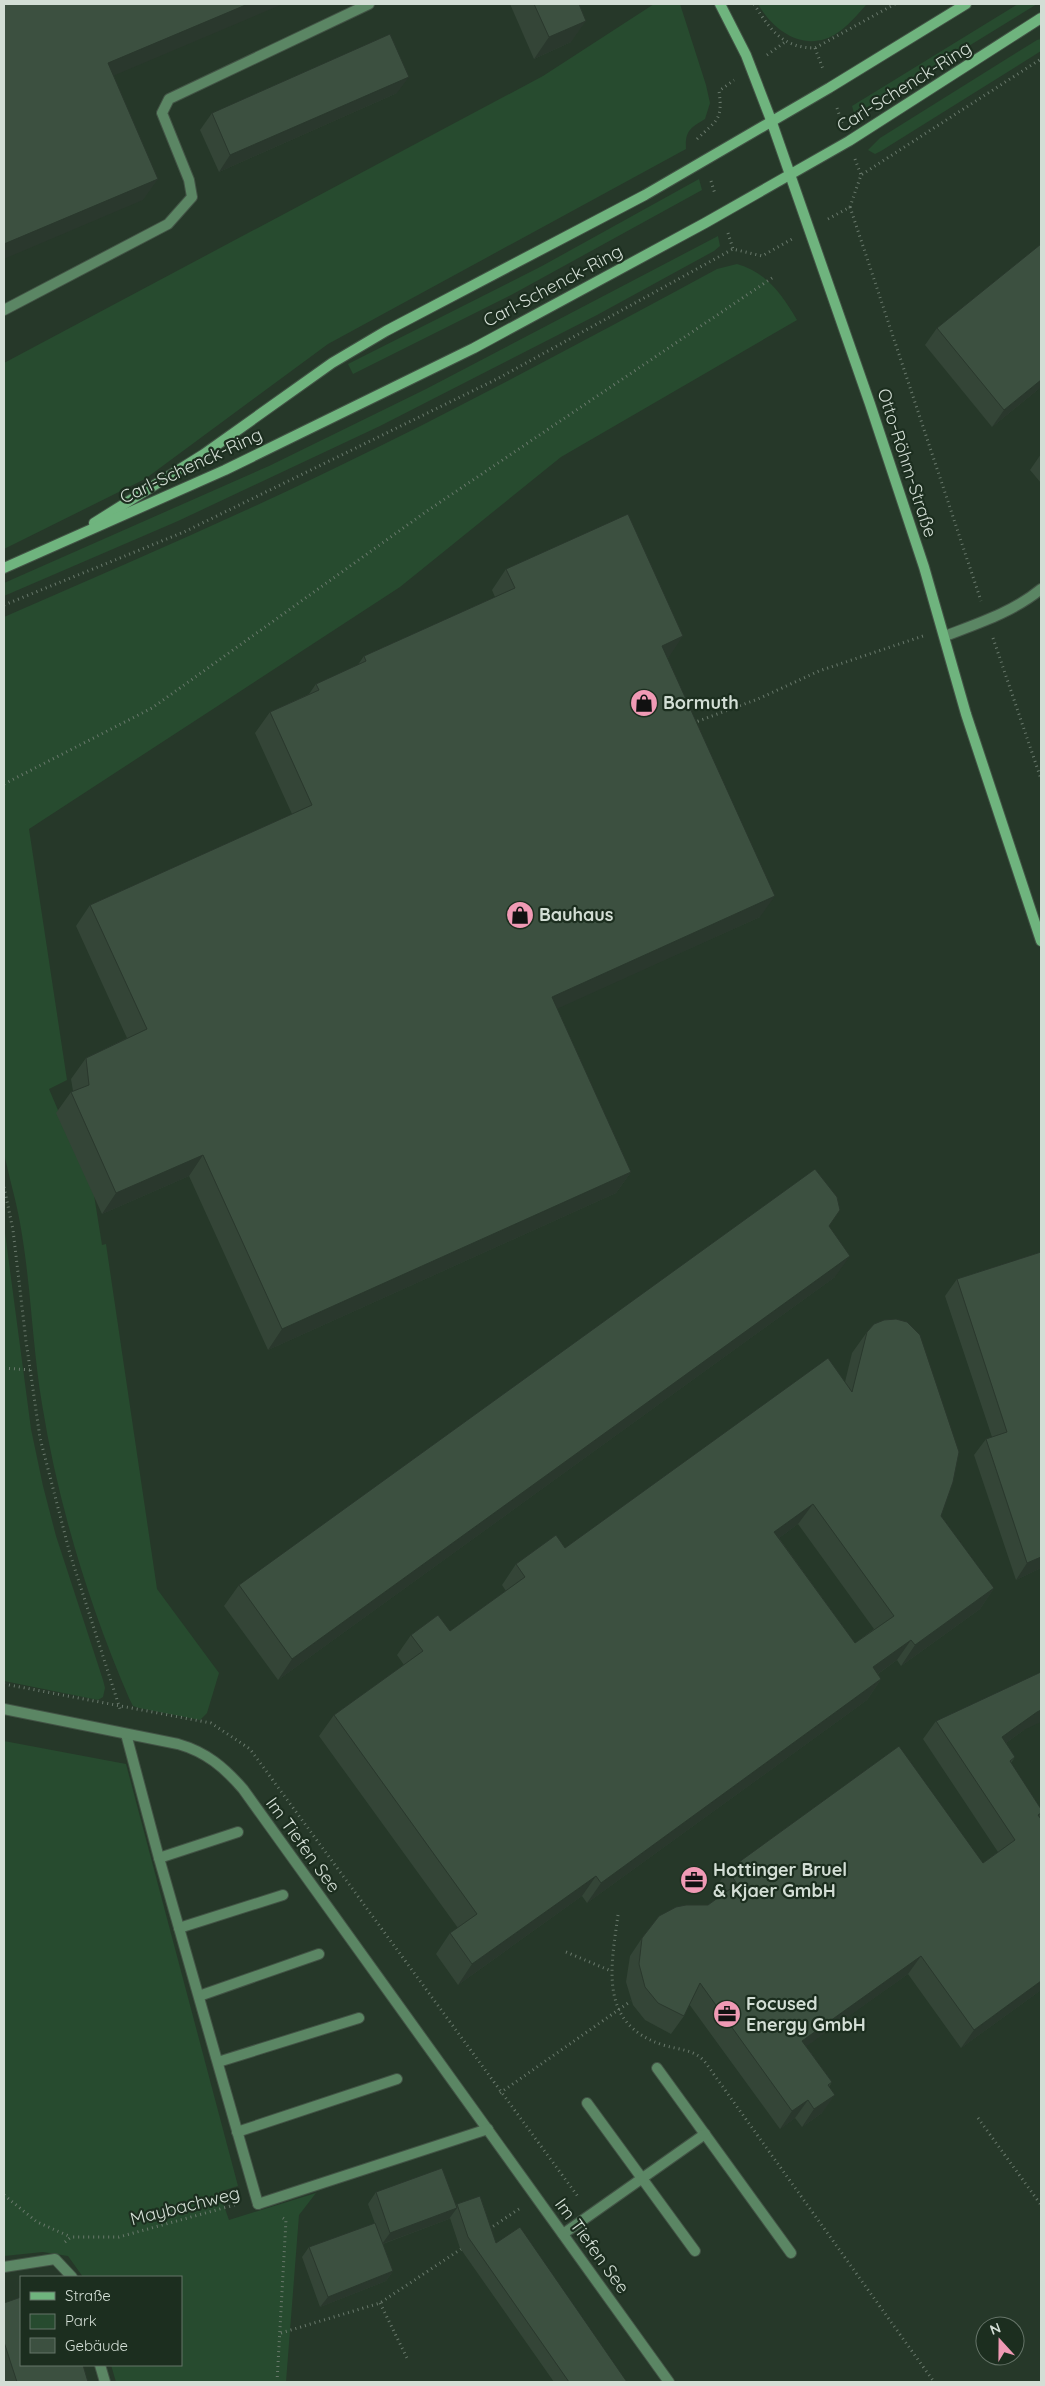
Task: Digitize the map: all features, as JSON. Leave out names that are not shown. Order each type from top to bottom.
[{"type":"main road","name":"Otto-Röhm-Straße","points":[[720,4],[746,54],[771,120],[870,404],[944,633],[969,723],[1038,920],[1041,941]]},
{"type":"main road","name":"Carl-Schenck-Ring","points":[[60,545],[204,454],[332,363],[386,331],[645,196],[771,120],[841,81],[966,4]]},
{"type":"main road","name":"Carl-Schenck-Ring","points":[[4,568],[60,545],[225,470],[474,348],[705,223],[849,142],[1041,18]]},
{"type":"street","points":[[4,310],[168,224],[192,197],[189,180],[162,113],[169,99],[370,4]]},
{"type":"street","points":[[944,633],[987,620],[1016,607],[1041,589]]},
{"type":"street","name":"Im Tiefen See","points":[[4,1709],[192,1748],[214,1760],[233,1777],[669,2382]]},
{"type":"street","points":[[126,1734],[159,1858],[258,2204],[488,2129]]},
{"type":"street","points":[[159,1858],[238,1832]]},
{"type":"street","points":[[179,1928],[283,1895]]},
{"type":"street","points":[[199,1996],[318,1954]]},
{"type":"street","points":[[218,2062],[359,2018]]},
{"type":"street","points":[[657,2068],[791,2253]]},
{"type":"street","points":[[237,2132],[398,2080]]},
{"type":"street","points":[[587,2103],[695,2251]]},
{"type":"street","points":[[563,2234],[705,2134]]},
{"type":"street","points":[[4,2267],[55,2259],[71,2276]]},
{"type":"street","points":[[100,2366],[105,2382]]},
{"type":"path","points":[[754,4],[766,25],[784,43],[816,50],[895,4]]},
{"type":"path","points":[[1041,59],[861,175],[850,207],[1041,779]]},
{"type":"path","points":[[698,144],[697,139],[719,119],[721,105],[719,90],[729,84]]},
{"type":"path","points":[[856,163],[861,175]]},
{"type":"path","points":[[840,212],[850,207]]},
{"type":"path","points":[[728,233],[733,249]]},
{"type":"path","points":[[4,605],[184,532],[435,410],[497,379],[733,249],[762,256],[774,250]]},
{"type":"path","points":[[4,784],[152,708],[427,512],[775,276]]},
{"type":"path","points":[[684,726],[758,699],[819,671],[944,633]]},
{"type":"path","points":[[4,1187],[13,1230],[40,1438],[58,1512],[118,1700],[126,1734]]},
{"type":"path","points":[[4,1368],[30,1370]]},
{"type":"path","points":[[618,1915],[611,1971],[611,1988],[618,2009],[632,2027],[644,2036],[663,2045],[696,2053],[705,2062],[934,2382]]},
{"type":"path","points":[[566,1952],[611,1971]]},
{"type":"path","points":[[500,2093],[631,2001]]},
{"type":"path","points":[[978,2118],[1041,2205]]},
{"type":"path","points":[[4,2194],[37,2222],[71,2237],[62,2244],[55,2259]]},
{"type":"path","name":"Maybachweg","points":[[71,2237],[119,2237],[237,2204],[258,2204],[286,2220],[277,2382]]},
{"type":"path","points":[[486,2231],[519,2209]]},
{"type":"path","points":[[281,2333],[380,2303],[470,2242]]},
{"type":"path","points":[[380,2303],[408,2360]]},
{"type":"green space","points":[[654,4],[680,4],[710,103],[705,119],[692,128],[688,134],[686,149],[328,344],[145,479],[4,549],[4,363],[543,76]]},
{"type":"green space","points":[[758,4],[867,4],[848,24],[831,37],[815,41],[805,41],[786,34],[778,28]]},
{"type":"green space","points":[[1018,4],[1037,4],[855,116],[852,106]]},
{"type":"green space","points":[[1041,39],[1041,51],[881,151],[875,154],[868,150],[880,138]]},
{"type":"green space","points":[[699,179],[702,190],[513,294],[353,374],[348,364],[542,266]]},
{"type":"green space","points":[[718,236],[720,246],[714,251],[597,315],[380,426],[178,521],[4,596],[4,583],[269,466],[426,389]]},
{"type":"green space","points":[[737,264],[765,278],[779,293],[797,320],[561,457],[400,587],[29,829],[67,1080],[49,1089],[94,1195],[102,1245],[106,1244],[157,1589],[219,1673],[207,1713],[200,1720],[133,1706],[114,1663],[88,1590],[76,1554],[57,1479],[42,1404],[24,1246],[4,1153],[4,617],[210,527],[331,470],[477,397],[717,269]]},
{"type":"green space","points":[[4,1225],[31,1429],[56,1536],[105,1688],[103,1697],[98,1700],[4,1681]]},
{"type":"green space","points":[[4,1741],[126,1764],[238,2186],[219,2192],[229,2220],[316,2193],[299,2215],[286,2382],[116,2382],[111,2366],[182,2366],[182,2276],[82,2276],[68,2256],[43,2252],[4,2256]]},
{"type":"building","points":[[4,4],[248,4],[108,63],[158,179],[4,244]]},
{"type":"building","points":[[534,4],[579,4],[586,21],[549,37]]},
{"type":"building","points":[[390,34],[409,77],[230,155],[212,113]]},
{"type":"building","points":[[1041,244],[1041,380],[1004,410],[937,328]]},
{"type":"building","points":[[628,514],[683,636],[662,646],[775,896],[552,997],[631,1172],[282,1329],[203,1155],[116,1193],[71,1092],[89,1085],[86,1058],[147,1029],[90,905],[312,805],[270,712],[319,690],[316,684],[366,661],[364,656],[515,588],[506,569]]},
{"type":"building","points":[[815,1169],[837,1197],[840,1210],[829,1226],[850,1256],[292,1659],[239,1585]]},
{"type":"building","points":[[1041,1252],[1041,1557],[1027,1563],[986,1439],[1007,1432],[957,1279]]},
{"type":"building","points":[[896,1319],[907,1322],[920,1335],[959,1452],[953,1482],[941,1516],[994,1588],[915,1645],[911,1640],[873,1667],[881,1679],[601,1883],[596,1876],[472,1964],[450,1933],[477,1914],[334,1715],[423,1651],[411,1635],[438,1615],[450,1631],[525,1577],[516,1564],[556,1535],[565,1548],[828,1358],[852,1392],[867,1332],[874,1324],[884,1320]],"holes":[[[813,1504],[894,1616],[855,1643],[774,1532]]]},
{"type":"building","points":[[1041,1672],[1041,1710],[1002,1737],[1015,1757],[1010,1761],[1041,1809],[1041,1813],[1038,1815],[1041,1819],[1041,1981],[974,2030],[921,1956],[802,2041],[832,2082],[828,2085],[835,2095],[814,2109],[808,2100],[792,2111],[700,1983],[684,2016],[658,2003],[645,1987],[639,1964],[642,1938],[659,1916],[676,1907],[708,1905],[737,1884],[728,1870],[899,1746],[983,1863],[1015,1840],[936,1721]]},
{"type":"building","points":[[442,2168],[457,2208],[390,2233],[376,2192]]},
{"type":"building","points":[[480,2196],[496,2243],[520,2227],[627,2382],[569,2382],[468,2237],[457,2204]]},
{"type":"building","points":[[375,2223],[393,2271],[328,2297],[309,2247]]},
{"type":"building","points":[[20,2297],[20,2366],[83,2366],[88,2382],[17,2382],[4,2342],[4,2303]]},
{"type":"place","name":"Bormuth","points":[[644,703]]},
{"type":"place","name":"Bauhaus","points":[[520,915]]},
{"type":"place","name":"Hottinger Bruel & Kjaer GmbH","points":[[694,1880]]},
{"type":"place","name":"Focused Energy GmbH","points":[[727,2014]]}]
